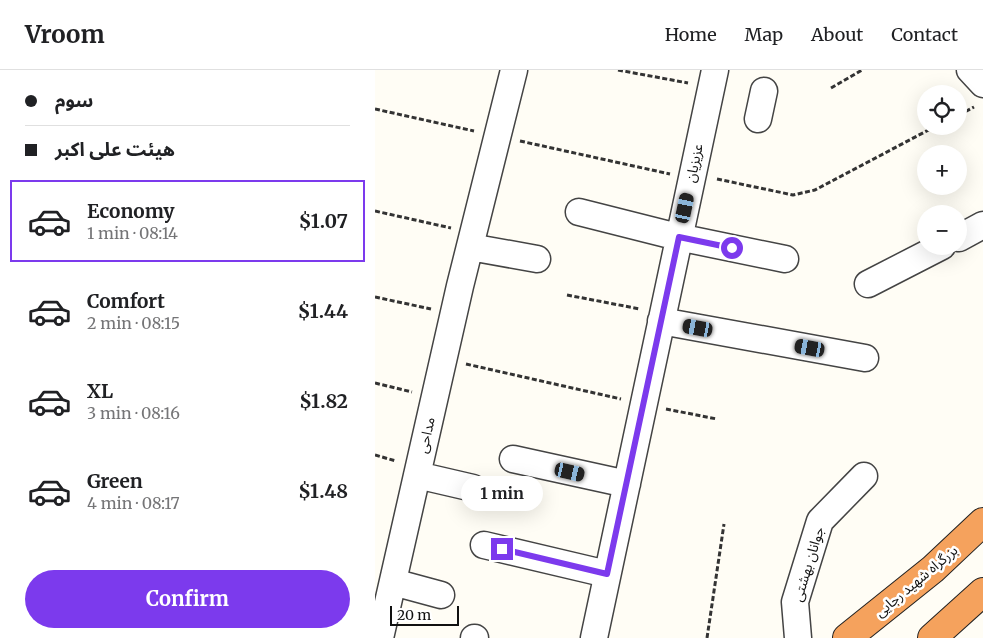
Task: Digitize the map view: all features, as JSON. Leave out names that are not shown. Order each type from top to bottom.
[{"type":"highway","name":"بزرگراه شهید رجایی","points":[[847,638],[933,569],[983,522]]},
{"type":"highway","points":[[932,638],[983,592]]},
{"type":"street","name":"مداحی","points":[[380,638],[453,314],[514,70]]},
{"type":"street","points":[[970,70],[979,95]]},
{"type":"street","name":"عزیزیان","points":[[594,638],[713,79]]},
{"type":"street","points":[[758,119],[764,91]]},
{"type":"street","points":[[579,212],[679,237],[785,259]]},
{"type":"street","points":[[967,234],[983,225]]},
{"type":"street","points":[[471,240],[537,259]]},
{"type":"street","points":[[868,284],[924,255]]},
{"type":"street","points":[[662,317],[865,358]]},
{"type":"street","points":[[513,459],[627,484]]},
{"type":"street","points":[[417,475],[473,488]]},
{"type":"street","name":"جوانان بهشتی","points":[[798,638],[795,602],[820,522],[863,476]]},
{"type":"street","points":[[484,545],[607,574]]},
{"type":"street","points":[[393,582],[441,595]]},
{"type":"path","points":[[618,70],[713,79]]},
{"type":"path","points":[[831,88],[862,70]]},
{"type":"path","points":[[967,106],[979,95]]},
{"type":"path","points":[[375,109],[692,176],[793,194],[815,190],[919,135]]},
{"type":"path","points":[[375,210],[471,240]]},
{"type":"path","points":[[567,295],[662,317]]},
{"type":"path","points":[[375,297],[453,314]]},
{"type":"path","points":[[443,359],[644,405],[717,419]]},
{"type":"path","points":[[375,383],[434,398]]},
{"type":"path","points":[[707,638],[724,524]]},
{"type":"route","points":[[502,549],[607,574],[679,237],[732,248]]}]
